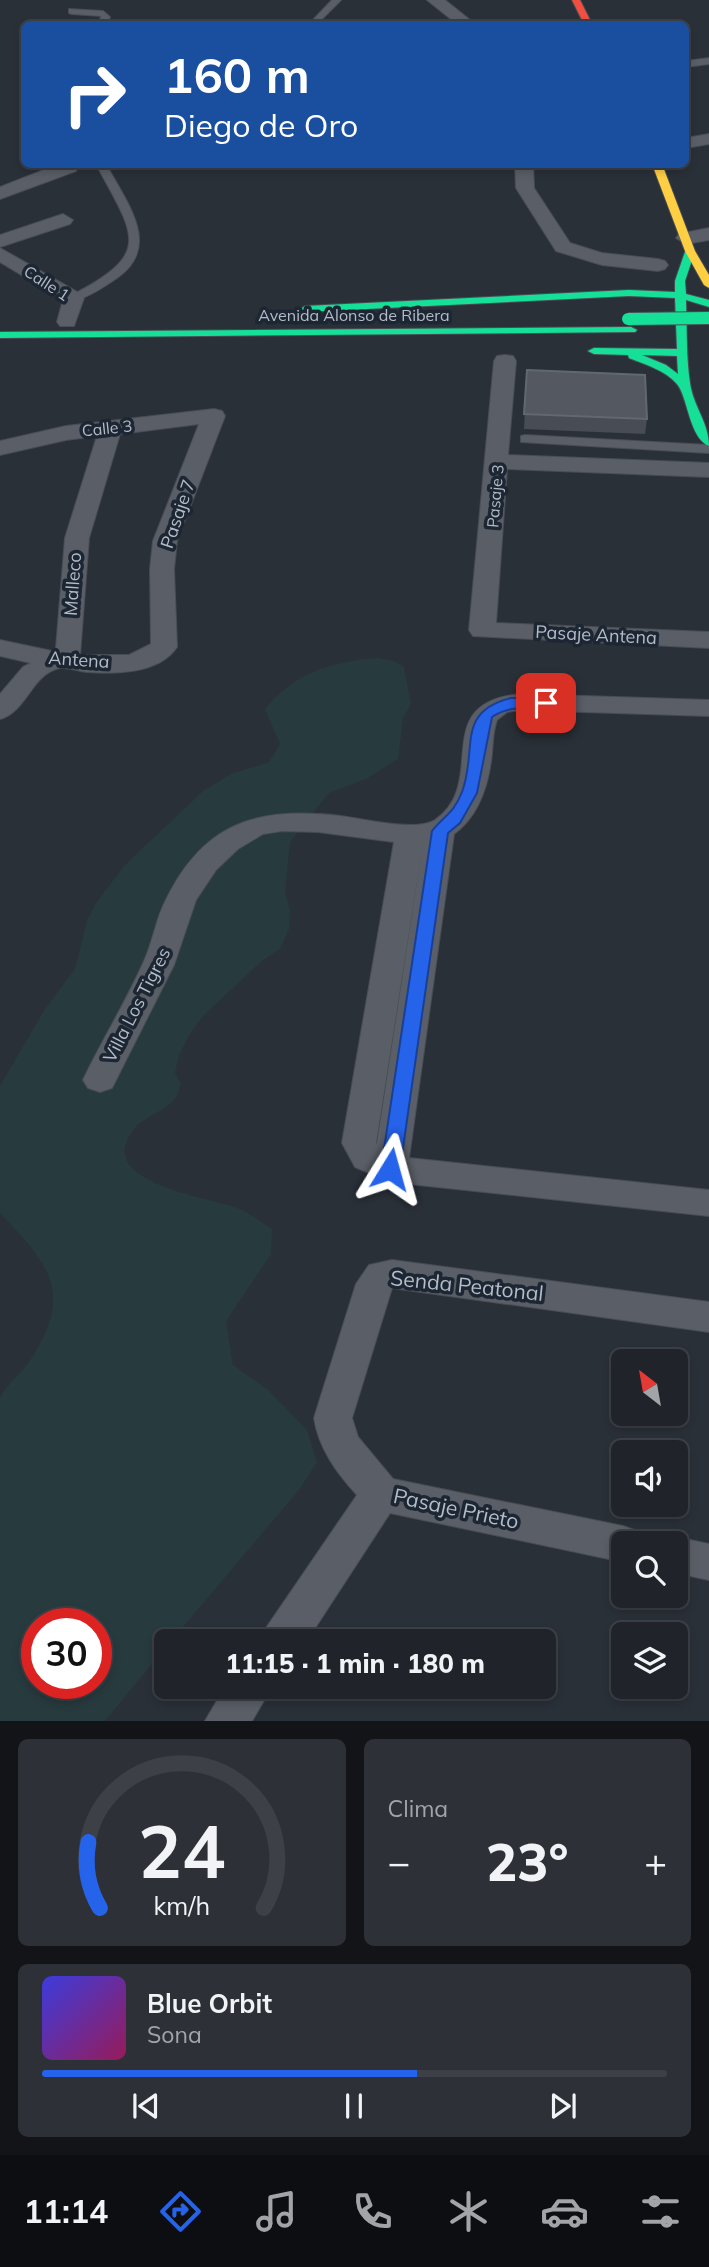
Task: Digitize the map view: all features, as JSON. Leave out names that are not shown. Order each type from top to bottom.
[{"type":"main road","points":[[576,0],[586,21]]},
{"type":"main road","points":[[659,168],[688,245],[709,285]]},
{"type":"main road","points":[[688,245],[680,277],[680,295],[690,348],[684,384],[692,412],[709,442]]},
{"type":"main road","points":[[291,309],[527,298],[709,294]]},
{"type":"main road","points":[[680,295],[694,297],[709,304]]},
{"type":"main road","points":[[90,321],[156,317]]},
{"type":"main road","name":"Avenida Alonso de Ribera","points":[[0,335],[630,325],[709,318]]},
{"type":"main road","name":"Avenida Alonso de Ribera","points":[[0,322],[630,325],[709,330]]},
{"type":"main road","points":[[110,334],[469,348]]},
{"type":"main road","points":[[571,351],[690,348]]},
{"type":"main road","points":[[610,351],[651,362],[684,384]]},
{"type":"street","points":[[435,0],[463,21]]},
{"type":"street","points":[[689,142],[709,139]]},
{"type":"street","points":[[0,193],[66,168]]},
{"type":"street","points":[[524,168],[525,188],[563,247],[602,259],[658,265]]},
{"type":"street","points":[[0,176],[29,182]]},
{"type":"street","points":[[0,241],[63,220]]},
{"type":"street","points":[[688,245],[709,234]]},
{"type":"street","name":"Calle 1","points":[[0,254],[74,298],[67,321]]},
{"type":"street","name":"Pasaje 3","points":[[482,630],[506,353]]},
{"type":"street","name":"Calle 3","points":[[0,448],[66,433],[214,416]]},
{"type":"street","name":"Pasaje 7","points":[[157,655],[164,647],[162,569],[165,541],[214,416]]},
{"type":"street","name":"Malleco","points":[[58,661],[69,652],[71,645],[71,598],[77,538],[101,466],[110,428]]},
{"type":"street","points":[[498,462],[709,470]]},
{"type":"street","name":"Pasaje Antena","points":[[482,630],[709,640]]},
{"type":"street","name":"Antena","points":[[0,648],[58,661],[139,662],[157,655]]},
{"type":"street","points":[[0,711],[32,673],[58,661]]},
{"type":"street","points":[[709,708],[521,702],[496,707],[485,715],[481,724],[476,768],[469,793],[455,819],[425,832],[359,1143],[367,1158],[390,1169],[709,1203]]},
{"type":"street","name":"Villa Los Tigres","points":[[100,1080],[117,1040],[167,946],[180,901],[216,852],[239,832],[264,824],[287,822],[425,832]]},
{"type":"street","name":"Senda Peatonal","points":[[380,1494],[342,1447],[337,1438],[333,1418],[374,1283],[382,1275],[393,1274],[709,1317]]},
{"type":"street","name":"Pasaje Prieto","points":[[290,1629],[380,1494],[611,1542]]},
{"type":"street","points":[[688,1558],[709,1562]]},
{"type":"street","points":[[227,1721],[242,1699]]},
{"type":"lane","points":[[316,21],[337,0]]},
{"type":"lane","points":[[72,11],[103,14],[106,17],[104,21]]},
{"type":"lane","points":[[689,64],[709,61]]},
{"type":"lane","points":[[74,298],[108,283],[121,272],[132,260],[137,243],[129,218],[103,168]]},
{"type":"lane","points":[[525,439],[709,449]]},
{"type":"green space","points":[[378,658],[394,661],[404,667],[411,704],[403,718],[398,759],[366,779],[329,793],[290,842],[285,892],[290,911],[289,929],[280,949],[263,960],[205,1014],[191,1032],[179,1055],[175,1073],[181,1084],[177,1096],[169,1105],[137,1126],[127,1141],[125,1156],[132,1168],[164,1187],[239,1209],[272,1229],[271,1254],[226,1321],[233,1365],[267,1389],[307,1430],[317,1462],[299,1490],[181,1629],[154,1629],[154,1662],[105,1721],[0,1721],[0,1397],[27,1364],[44,1336],[51,1316],[53,1297],[43,1264],[0,1213],[0,1086],[45,1009],[75,969],[87,921],[96,903],[124,866],[203,791],[231,774],[269,762],[280,744],[265,709],[289,686],[302,678],[345,662]]},
{"type":"building","points":[[527,370],[645,375],[647,419],[524,414]]},
{"type":"traffic: fast","points":[[690,251],[680,281],[684,384],[692,412],[709,442]]},
{"type":"traffic: fast","points":[[305,309],[629,293],[673,295],[709,304]]},
{"type":"traffic: fast","points":[[628,319],[709,318]]},
{"type":"traffic: fast","points":[[0,335],[631,330]]},
{"type":"traffic: fast","points":[[594,351],[682,353]]},
{"type":"traffic: fast","points":[[633,356],[662,367],[684,384]]},
{"type":"traffic: slow","points":[[659,168],[690,251],[709,285]]},
{"type":"traffic: jam","points":[[576,0],[586,21]]},
{"type":"route","points":[[390,1169],[440,831],[455,819],[469,793],[476,768],[481,724],[485,715],[496,707],[511,703],[546,703]]}]
